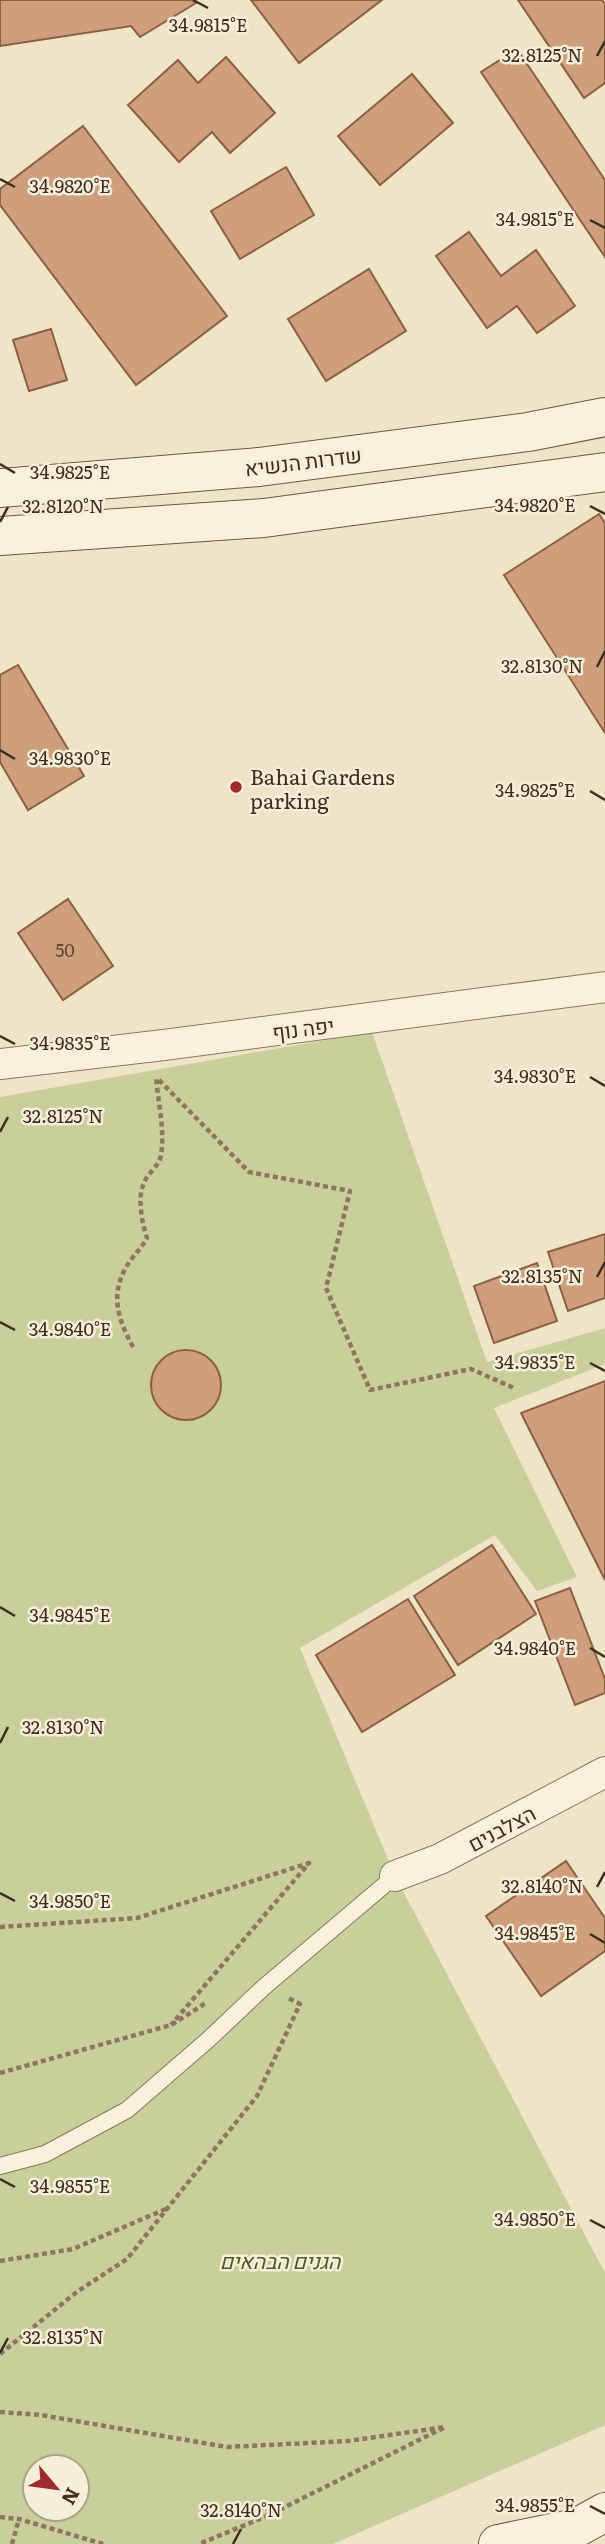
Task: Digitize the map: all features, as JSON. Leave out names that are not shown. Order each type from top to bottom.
[{"type":"street","name":"שדרות הנשיא","points":[[0,488],[259,467],[528,432],[605,417]]},
{"type":"street","points":[[0,536],[264,518],[605,472]]},
{"type":"street","name":"יפה נוף","points":[[0,1064],[605,987]]},
{"type":"street","name":"הצלבנים","points":[[395,1876],[440,1859],[605,1772]]},
{"type":"street","points":[[498,2544],[559,2536],[605,2512]]},
{"type":"lane","points":[[0,2166],[45,2154],[127,2110],[264,1987],[395,1876]]},
{"type":"path","points":[[133,1347],[123,1329],[115,1303],[125,1270],[147,1238],[143,1222],[142,1189],[144,1181],[161,1157],[162,1144],[156,1076],[249,1172],[350,1191],[326,1288],[370,1390],[471,1369],[514,1388]]},
{"type":"path","points":[[0,1927],[137,1918],[309,1863],[171,2025],[0,2073]]},
{"type":"path","points":[[0,2354],[78,2291],[127,2259],[257,2096],[300,2004],[264,1987]]},
{"type":"path","points":[[0,2260],[74,2249],[169,2207]]},
{"type":"path","points":[[0,2412],[41,2416],[227,2447],[348,2441],[445,2427],[267,2516],[199,2544]]},
{"type":"path","points":[[0,2517],[19,2519],[103,2544]]},
{"type":"path","points":[[12,2544],[19,2519]]},
{"type":"green space","name":"הגנים הבהאים","points":[[372,1032],[487,1362],[605,1328],[605,1364],[494,1408],[577,1577],[537,1591],[495,1535],[300,1648],[395,1876],[605,2273],[605,2425],[333,2544],[0,2544],[0,1097]]},
{"type":"building","points":[[0,0],[192,0],[196,3],[140,37],[131,26],[0,46]]},
{"type":"building","points":[[251,0],[382,0],[299,63]]},
{"type":"building","points":[[518,0],[602,0],[605,4],[605,83],[584,98]]},
{"type":"building","points":[[517,49],[605,180],[605,257],[481,72]]},
{"type":"building","points":[[226,57],[275,113],[230,153],[212,132],[179,162],[128,105],[178,60],[198,83]]},
{"type":"building","points":[[412,74],[453,123],[380,185],[338,136]]},
{"type":"building","points":[[83,126],[227,316],[136,385],[0,205],[0,189]]},
{"type":"building","points":[[286,167],[314,215],[240,259],[211,211]]},
{"type":"building","points":[[469,232],[501,276],[536,250],[575,306],[537,333],[517,306],[487,328],[436,256]]},
{"type":"building","points":[[369,269],[406,331],[326,381],[288,319]]},
{"type":"building","points":[[51,329],[67,380],[29,391],[13,340]]},
{"type":"building","points":[[599,514],[605,523],[605,733],[504,575]]},
{"type":"building","points":[[18,665],[84,776],[28,810],[0,762],[0,675]]},
{"type":"building","points":[[68,899],[113,966],[63,1000],[18,933]]},
{"type":"building","points":[[605,1234],[605,1298],[568,1311],[548,1252]]},
{"type":"building","points":[[537,1263],[557,1321],[494,1343],[474,1286]]},
{"type":"building","points":[[186,1350],[205,1356],[215,1366],[221,1385],[215,1404],[205,1414],[186,1420],[167,1414],[157,1404],[151,1385],[157,1366],[167,1356]]},
{"type":"building","points":[[605,1381],[605,1580],[521,1413]]},
{"type":"building","points":[[492,1545],[536,1614],[458,1665],[414,1596]]},
{"type":"building","points":[[570,1588],[605,1679],[605,1693],[575,1705],[535,1601]]},
{"type":"building","points":[[408,1599],[455,1675],[362,1732],[316,1655]]},
{"type":"building","points":[[566,1861],[605,1918],[605,1951],[541,1996],[486,1916]]},
{"type":"place","name":"Bahai Gardens parking","points":[[236,787]]}]
